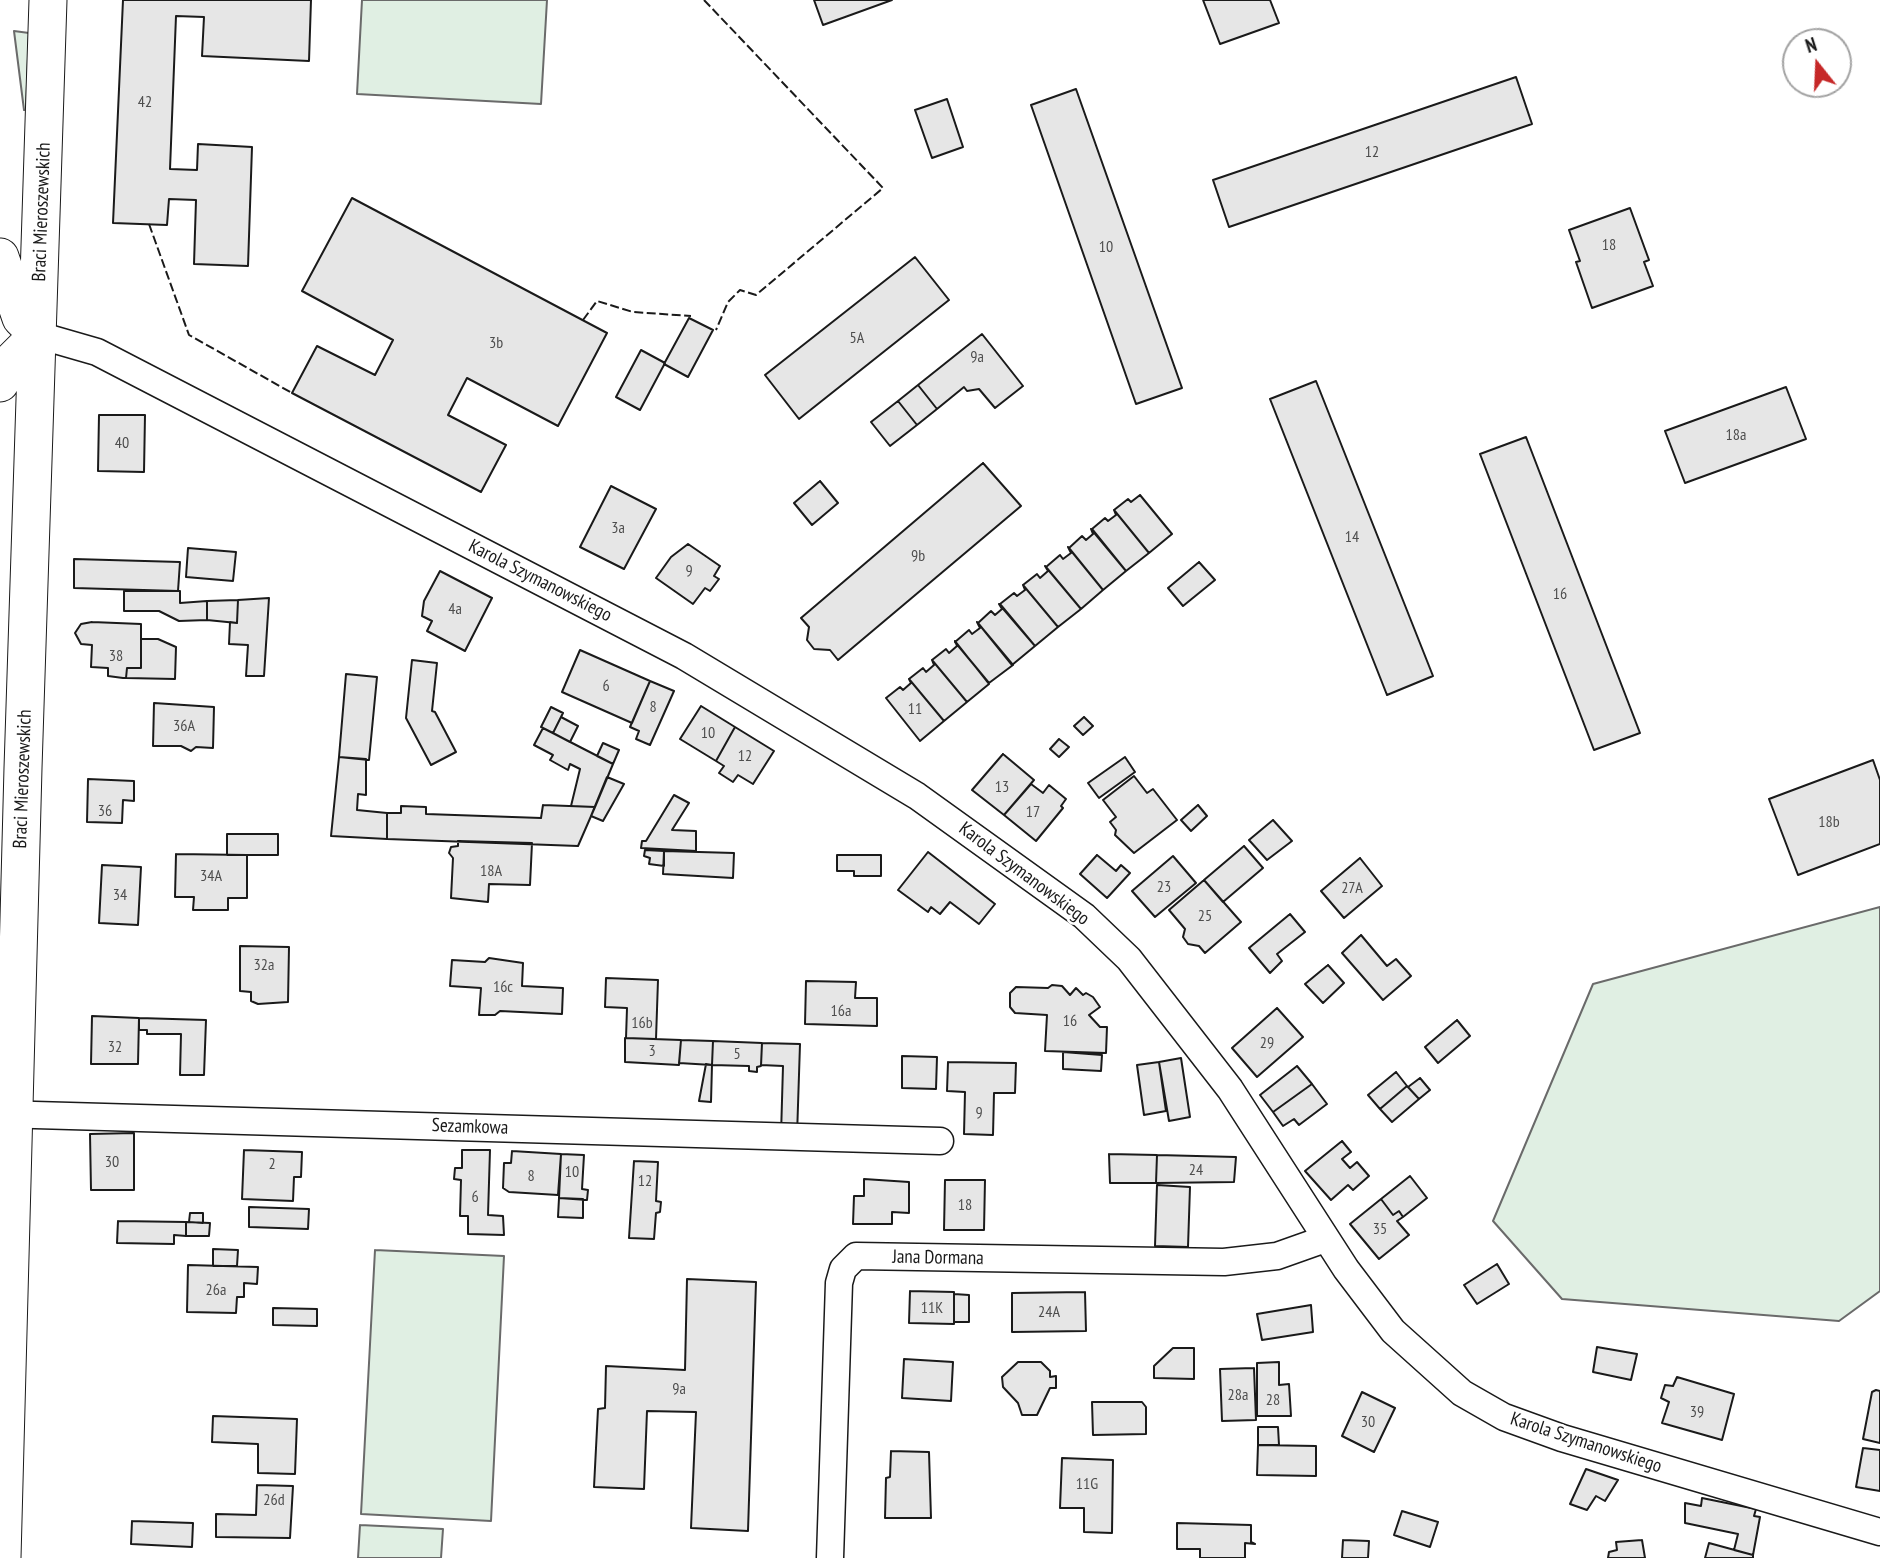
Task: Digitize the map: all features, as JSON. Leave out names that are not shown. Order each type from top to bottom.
[{"type":"main road","name":"Braci Mieroszewskich","points":[[2,1558],[7,1114],[38,335],[48,0]]},
{"type":"main road","points":[[0,257],[21,318],[38,335],[13,360],[0,383]]},
{"type":"street","name":"Karola Szymanowskiego","points":[[38,335],[97,352],[660,643],[917,796],[1084,916],[1129,959],[1230,1088],[1325,1239],[1393,1331],[1462,1393],[1504,1417],[1562,1438],[1880,1532]]},
{"type":"street","name":"Sezamkowa","points":[[7,1114],[940,1141]]},
{"type":"street","name":"Jana Dormana","points":[[830,1558],[839,1283],[843,1269],[856,1256],[1224,1262],[1277,1256],[1325,1239]]},
{"type":"green space","points":[[362,0],[547,0],[541,104],[357,94]]},
{"type":"green space","points":[[14,31],[29,33],[26,110],[24,110]]},
{"type":"green space","points":[[1880,907],[1880,1291],[1839,1321],[1562,1299],[1493,1221],[1593,984]]},
{"type":"green space","points":[[375,1250],[504,1256],[491,1521],[361,1514]]},
{"type":"green space","points":[[360,1525],[443,1529],[441,1558],[358,1558]]},
{"type":"building","points":[[123,0],[311,0],[309,61],[202,56],[204,17],[176,16],[170,169],[197,170],[198,144],[252,147],[248,266],[194,264],[196,200],[169,199],[167,225],[113,223]]},
{"type":"building","points":[[814,0],[892,0],[823,25]]},
{"type":"building","points":[[1203,0],[1270,0],[1279,23],[1220,44]]},
{"type":"building","points":[[1516,77],[1532,124],[1229,227],[1213,180]]},
{"type":"building","points":[[1076,89],[1182,388],[1136,404],[1031,105]]},
{"type":"building","points":[[947,99],[963,147],[932,158],[915,110]]},
{"type":"building","points":[[352,198],[607,333],[558,426],[467,378],[448,415],[506,445],[481,492],[292,393],[317,346],[375,375],[393,340],[302,291]]},
{"type":"building","points":[[1630,208],[1649,260],[1644,262],[1653,286],[1592,308],[1576,262],[1580,261],[1569,230]]},
{"type":"building","points":[[915,257],[949,300],[799,419],[765,375]]},
{"type":"building","points":[[689,318],[713,330],[688,377],[664,364]]},
{"type":"building","points":[[982,334],[1023,386],[995,408],[979,389],[967,391],[964,387],[937,409],[918,385]]},
{"type":"building","points":[[641,350],[665,363],[640,410],[616,397]]},
{"type":"building","points":[[1316,381],[1433,676],[1387,695],[1270,399]]},
{"type":"building","points":[[918,385],[937,409],[917,425],[898,401]]},
{"type":"building","points":[[1786,387],[1806,439],[1685,483],[1665,431]]},
{"type":"building","points":[[898,401],[917,425],[890,446],[871,422]]},
{"type":"building","points":[[99,415],[145,415],[144,472],[98,471]]},
{"type":"building","points":[[1526,437],[1640,733],[1594,750],[1480,454]]},
{"type":"building","points":[[983,463],[1021,506],[838,660],[830,650],[814,649],[807,640],[809,627],[801,618]]},
{"type":"building","points":[[820,481],[838,503],[812,525],[794,503]]},
{"type":"building","points":[[611,486],[656,509],[624,569],[580,547]]},
{"type":"building","points":[[1140,495],[1172,534],[1149,553],[1114,510],[1128,499],[1131,502]]},
{"type":"building","points":[[1114,510],[1149,553],[1126,571],[1092,529],[1105,518],[1108,521],[1116,515]]},
{"type":"building","points":[[1091,529],[1126,571],[1103,590],[1069,548],[1082,536],[1086,540],[1093,534]]},
{"type":"building","points":[[688,544],[720,566],[714,576],[719,579],[710,591],[705,588],[693,604],[656,578],[671,557]]},
{"type":"building","points":[[1068,547],[1103,590],[1081,609],[1046,567],[1060,555],[1063,559],[1071,553]]},
{"type":"building","points":[[188,548],[236,552],[233,581],[186,577]]},
{"type":"building","points":[[74,559],[180,562],[178,591],[74,588]]},
{"type":"building","points":[[1199,562],[1215,580],[1183,606],[1168,588]]},
{"type":"building","points":[[1045,566],[1081,609],[1058,627],[1023,585],[1037,574],[1040,578],[1048,571]]},
{"type":"building","points":[[440,571],[492,598],[465,651],[427,631],[432,621],[422,616],[424,601]]},
{"type":"building","points":[[1023,585],[1058,627],[1035,646],[1000,604],[1014,593],[1017,596],[1025,590]]},
{"type":"building","points":[[124,591],[180,591],[180,603],[207,601],[207,620],[179,621],[159,611],[124,611]]},
{"type":"building","points":[[269,598],[264,676],[246,676],[248,645],[229,644],[230,622],[237,623],[238,600]]},
{"type":"building","points":[[238,600],[237,623],[207,620],[207,601]]},
{"type":"building","points":[[999,604],[1035,646],[1012,665],[978,623],[991,611],[995,615],[1002,609]]},
{"type":"building","points":[[977,622],[1013,665],[989,683],[955,642],[969,630],[972,634],[980,628]]},
{"type":"building","points":[[81,624],[141,624],[141,668],[127,668],[126,678],[123,678],[108,676],[108,668],[91,667],[92,645],[81,644],[75,633]]},
{"type":"building","points":[[141,639],[158,639],[176,647],[175,679],[126,678],[127,668],[141,668]]},
{"type":"building","points":[[955,641],[989,684],[967,702],[932,660],[946,649],[949,653],[957,646]]},
{"type":"building","points":[[580,650],[650,681],[632,723],[562,692]]},
{"type":"building","points":[[412,660],[437,663],[432,711],[456,752],[431,765],[406,718]]},
{"type":"building","points":[[932,660],[967,702],[944,721],[909,679],[923,668],[926,672],[934,665]]},
{"type":"building","points":[[346,674],[377,677],[369,760],[339,757]]},
{"type":"building","points":[[909,679],[944,721],[920,741],[886,698],[900,687],[903,690],[911,683]]},
{"type":"building","points":[[650,681],[674,691],[650,745],[636,739],[639,731],[630,727]]},
{"type":"building","points":[[154,703],[214,707],[213,748],[196,747],[191,751],[181,746],[153,746]]},
{"type":"building","points":[[701,706],[735,727],[716,761],[680,739]]},
{"type":"building","points":[[551,707],[563,713],[553,733],[541,727]]},
{"type":"building","points":[[561,717],[578,726],[570,742],[553,733]]},
{"type":"building","points":[[1084,717],[1093,726],[1083,735],[1074,726]]},
{"type":"building","points":[[735,727],[774,751],[753,784],[738,775],[733,782],[719,773],[724,766],[716,761]]},
{"type":"building","points":[[543,728],[613,764],[595,807],[571,806],[580,769],[570,764],[568,770],[550,760],[553,755],[534,745]]},
{"type":"building","points":[[1059,739],[1069,747],[1059,757],[1050,749]]},
{"type":"building","points":[[603,743],[619,750],[613,764],[597,756]]},
{"type":"building","points":[[1003,754],[1034,780],[1004,815],[972,790]]},
{"type":"building","points":[[339,757],[366,759],[366,795],[358,794],[357,810],[387,813],[387,839],[331,836]]},
{"type":"building","points":[[1125,757],[1135,772],[1099,798],[1088,783]]},
{"type":"building","points":[[1873,760],[1880,780],[1880,844],[1798,875],[1769,799]]},
{"type":"building","points":[[1134,776],[1147,793],[1153,789],[1177,820],[1134,853],[1115,835],[1116,830],[1110,822],[1116,817],[1103,800]]},
{"type":"building","points":[[607,777],[624,784],[603,821],[591,816]]},
{"type":"building","points":[[88,779],[134,781],[134,801],[123,800],[122,823],[87,822]]},
{"type":"building","points":[[1031,784],[1043,793],[1049,785],[1066,799],[1061,806],[1063,808],[1036,841],[1004,815]]},
{"type":"building","points":[[674,795],[689,803],[672,830],[696,831],[696,851],[641,848],[642,841],[646,841]]},
{"type":"building","points":[[543,805],[595,807],[578,846],[387,839],[387,813],[401,813],[401,806],[426,807],[426,814],[541,818]]},
{"type":"building","points":[[1198,805],[1207,816],[1191,831],[1181,820]]},
{"type":"building","points":[[1273,820],[1292,841],[1267,860],[1249,840]]},
{"type":"building","points":[[227,834],[278,834],[278,855],[227,855]]},
{"type":"building","points":[[458,841],[532,843],[530,885],[489,884],[488,902],[451,898],[453,858],[449,853],[451,847],[458,846]]},
{"type":"building","points":[[1244,846],[1263,868],[1223,902],[1204,880]]},
{"type":"building","points":[[645,850],[664,851],[664,866],[649,864],[650,858],[644,856]]},
{"type":"building","points":[[664,851],[734,853],[733,878],[663,874]]},
{"type":"building","points":[[928,852],[995,904],[979,924],[950,902],[940,914],[931,907],[928,912],[898,890]]},
{"type":"building","points":[[176,854],[247,855],[247,898],[228,898],[228,910],[193,910],[194,897],[175,897]]},
{"type":"building","points":[[837,855],[881,855],[881,876],[854,876],[854,871],[837,871]]},
{"type":"building","points":[[1097,855],[1116,871],[1121,865],[1130,873],[1107,898],[1080,874]]},
{"type":"building","points":[[1173,856],[1196,883],[1155,917],[1132,891]]},
{"type":"building","points":[[1360,858],[1382,886],[1344,918],[1321,891]]},
{"type":"building","points":[[102,865],[141,867],[138,925],[99,923]]},
{"type":"building","points":[[1204,880],[1241,922],[1205,953],[1199,946],[1188,944],[1183,937],[1185,929],[1169,910]]},
{"type":"building","points":[[1290,914],[1305,932],[1277,954],[1282,961],[1270,973],[1249,948]]},
{"type":"building","points":[[1361,935],[1387,966],[1396,959],[1411,976],[1383,1000],[1342,953]]},
{"type":"building","points":[[240,946],[289,947],[288,1002],[258,1004],[251,1001],[251,992],[240,991]]},
{"type":"building","points":[[489,958],[523,963],[522,986],[563,988],[562,1014],[500,1011],[495,1015],[479,1015],[481,988],[450,986],[452,960],[485,962]]},
{"type":"building","points":[[1328,965],[1344,983],[1323,1003],[1305,984]]},
{"type":"building","points":[[606,978],[658,980],[656,1039],[626,1038],[627,1008],[605,1007]]},
{"type":"building","points":[[806,981],[856,982],[855,998],[877,998],[877,1026],[805,1024]]},
{"type":"building","points":[[1052,985],[1062,986],[1070,995],[1076,988],[1083,995],[1086,993],[1093,997],[1100,1007],[1089,1015],[1100,1027],[1107,1027],[1106,1053],[1045,1051],[1047,1015],[1015,1013],[1010,1007],[1010,993],[1016,987],[1048,988]]},
{"type":"building","points":[[1277,1008],[1303,1037],[1257,1077],[1232,1048]]},
{"type":"building","points":[[92,1016],[139,1018],[138,1064],[91,1064]]},
{"type":"building","points":[[139,1018],[206,1020],[204,1075],[180,1075],[181,1034],[147,1034],[147,1030],[139,1030]]},
{"type":"building","points":[[1457,1020],[1470,1036],[1438,1063],[1425,1047]]},
{"type":"building","points":[[625,1038],[681,1040],[679,1065],[625,1062]]},
{"type":"building","points":[[681,1040],[713,1041],[712,1065],[679,1063]]},
{"type":"building","points":[[713,1041],[762,1043],[761,1066],[757,1067],[757,1072],[749,1071],[749,1066],[712,1065]]},
{"type":"building","points":[[762,1043],[800,1044],[797,1136],[781,1135],[783,1066],[761,1065]]},
{"type":"building","points":[[1063,1052],[1102,1055],[1101,1071],[1063,1069]]},
{"type":"building","points":[[902,1056],[937,1057],[936,1089],[902,1088]]},
{"type":"building","points":[[1181,1058],[1190,1117],[1169,1121],[1159,1062]]},
{"type":"building","points":[[948,1062],[1016,1063],[1015,1093],[994,1093],[993,1135],[964,1134],[965,1092],[947,1091]]},
{"type":"building","points":[[1159,1062],[1166,1111],[1144,1115],[1137,1065]]},
{"type":"building","points":[[706,1064],[712,1065],[711,1102],[699,1101]]},
{"type":"building","points":[[1297,1066],[1312,1084],[1273,1112],[1260,1095]]},
{"type":"building","points":[[1396,1072],[1407,1086],[1380,1109],[1368,1095]]},
{"type":"building","points":[[1420,1078],[1430,1090],[1419,1099],[1408,1087]]},
{"type":"building","points":[[1312,1084],[1327,1104],[1299,1125],[1294,1119],[1283,1126],[1273,1112]]},
{"type":"building","points":[[1407,1086],[1419,1099],[1392,1122],[1380,1109]]},
{"type":"building","points":[[134,1133],[134,1190],[91,1190],[90,1134]]},
{"type":"building","points":[[1342,1141],[1351,1152],[1342,1159],[1350,1168],[1357,1162],[1369,1176],[1353,1190],[1348,1185],[1331,1200],[1305,1171]]},
{"type":"building","points":[[244,1150],[302,1152],[301,1177],[294,1177],[293,1201],[242,1199]]},
{"type":"building","points":[[462,1150],[490,1150],[488,1215],[503,1216],[504,1235],[468,1234],[468,1216],[460,1216],[461,1180],[454,1179],[455,1168],[462,1168]]},
{"type":"building","points":[[512,1151],[561,1154],[558,1195],[509,1192],[503,1188],[504,1163],[511,1163]]},
{"type":"building","points":[[561,1154],[584,1155],[582,1189],[588,1190],[587,1200],[559,1198]]},
{"type":"building","points":[[1109,1154],[1157,1155],[1156,1183],[1110,1183]]},
{"type":"building","points":[[1157,1155],[1236,1157],[1234,1182],[1156,1183]]},
{"type":"building","points":[[634,1161],[658,1162],[656,1201],[661,1202],[660,1212],[656,1213],[654,1239],[629,1238]]},
{"type":"building","points":[[1410,1176],[1427,1198],[1403,1217],[1399,1211],[1393,1215],[1381,1199]]},
{"type":"building","points":[[864,1179],[909,1182],[909,1213],[892,1212],[892,1224],[853,1224],[854,1196],[864,1196]]},
{"type":"building","points":[[945,1180],[985,1180],[984,1230],[944,1230]]},
{"type":"building","points":[[1157,1185],[1190,1187],[1188,1247],[1155,1246]]},
{"type":"building","points":[[559,1198],[583,1199],[583,1218],[558,1217]]},
{"type":"building","points":[[1381,1199],[1393,1215],[1399,1211],[1403,1217],[1397,1221],[1409,1235],[1379,1259],[1350,1224]]},
{"type":"building","points":[[249,1207],[309,1209],[308,1229],[249,1227]]},
{"type":"building","points":[[190,1213],[203,1213],[203,1223],[189,1222]]},
{"type":"building","points":[[118,1221],[186,1222],[186,1236],[174,1235],[174,1244],[117,1243]]},
{"type":"building","points":[[186,1222],[210,1223],[209,1236],[186,1236]]},
{"type":"building","points":[[213,1249],[238,1250],[237,1266],[213,1266]]},
{"type":"building","points":[[1497,1264],[1509,1284],[1477,1304],[1464,1285]]},
{"type":"building","points":[[188,1265],[258,1267],[257,1284],[244,1283],[244,1297],[237,1297],[236,1313],[187,1312]]},
{"type":"building","points":[[687,1279],[756,1282],[748,1531],[691,1528],[696,1412],[647,1411],[644,1489],[594,1487],[598,1409],[605,1408],[606,1366],[685,1370]]},
{"type":"building","points":[[910,1291],[954,1292],[954,1324],[909,1323]]},
{"type":"building","points":[[1085,1292],[1086,1331],[1012,1332],[1012,1293]]},
{"type":"building","points":[[954,1294],[969,1295],[969,1322],[954,1322]]},
{"type":"building","points":[[1311,1305],[1313,1332],[1262,1340],[1257,1314]]},
{"type":"building","points":[[273,1308],[317,1309],[317,1326],[273,1325]]},
{"type":"building","points":[[1597,1347],[1637,1354],[1631,1380],[1593,1372]]},
{"type":"building","points":[[1173,1348],[1194,1348],[1194,1379],[1154,1378],[1154,1366]]},
{"type":"building","points":[[904,1359],[953,1362],[951,1401],[902,1398]]},
{"type":"building","points":[[1018,1362],[1041,1362],[1050,1371],[1050,1377],[1056,1376],[1056,1388],[1050,1388],[1037,1415],[1022,1415],[1018,1403],[1003,1387],[1002,1377]]},
{"type":"building","points":[[1279,1362],[1279,1385],[1289,1384],[1291,1416],[1257,1416],[1257,1363]]},
{"type":"building","points":[[1254,1368],[1256,1420],[1222,1421],[1220,1369]]},
{"type":"building","points":[[1677,1377],[1734,1394],[1722,1440],[1662,1423],[1669,1402],[1661,1398],[1665,1385],[1673,1386]]},
{"type":"building","points":[[1880,1391],[1880,1443],[1863,1439],[1872,1392]]},
{"type":"building","points":[[1362,1392],[1395,1408],[1374,1452],[1342,1436]]},
{"type":"building","points":[[1092,1402],[1142,1402],[1146,1407],[1146,1434],[1093,1435]]},
{"type":"building","points":[[213,1416],[297,1419],[295,1474],[258,1473],[258,1444],[212,1442]]},
{"type":"building","points":[[1258,1427],[1278,1427],[1279,1445],[1258,1445]]},
{"type":"building","points":[[1258,1445],[1316,1446],[1316,1476],[1257,1475]]},
{"type":"building","points":[[1863,1448],[1880,1450],[1880,1491],[1856,1487]]},
{"type":"building","points":[[891,1451],[929,1452],[931,1518],[885,1518],[886,1478],[890,1477]]},
{"type":"building","points":[[1062,1458],[1113,1460],[1112,1533],[1084,1532],[1084,1508],[1060,1508]]},
{"type":"building","points":[[1586,1469],[1618,1480],[1605,1501],[1596,1496],[1587,1510],[1570,1504]]},
{"type":"building","points":[[257,1485],[293,1486],[290,1538],[216,1537],[216,1514],[256,1515]]},
{"type":"building","points":[[1702,1498],[1756,1509],[1754,1516],[1760,1517],[1753,1555],[1734,1550],[1738,1534],[1685,1523],[1685,1503],[1701,1506]]},
{"type":"building","points":[[1402,1511],[1438,1522],[1430,1547],[1394,1535]]},
{"type":"building","points":[[132,1521],[193,1523],[192,1547],[131,1544]]},
{"type":"building","points":[[1177,1523],[1251,1525],[1251,1542],[1255,1544],[1245,1543],[1245,1558],[1200,1558],[1200,1549],[1177,1549]]},
{"type":"building","points":[[1343,1540],[1369,1541],[1368,1558],[1342,1558]]},
{"type":"building","points":[[1642,1540],[1645,1558],[1608,1558],[1609,1552],[1617,1550],[1616,1542]]},
{"type":"building","points":[[1709,1543],[1753,1555],[1753,1558],[1705,1558]]},
{"type":"fence","points":[[704,0],[883,188],[756,295],[740,290],[728,302],[716,330]]},
{"type":"fence","points":[[149,224],[189,335],[292,393]]},
{"type":"fence","points":[[583,320],[597,301],[633,312],[691,316]]}]
